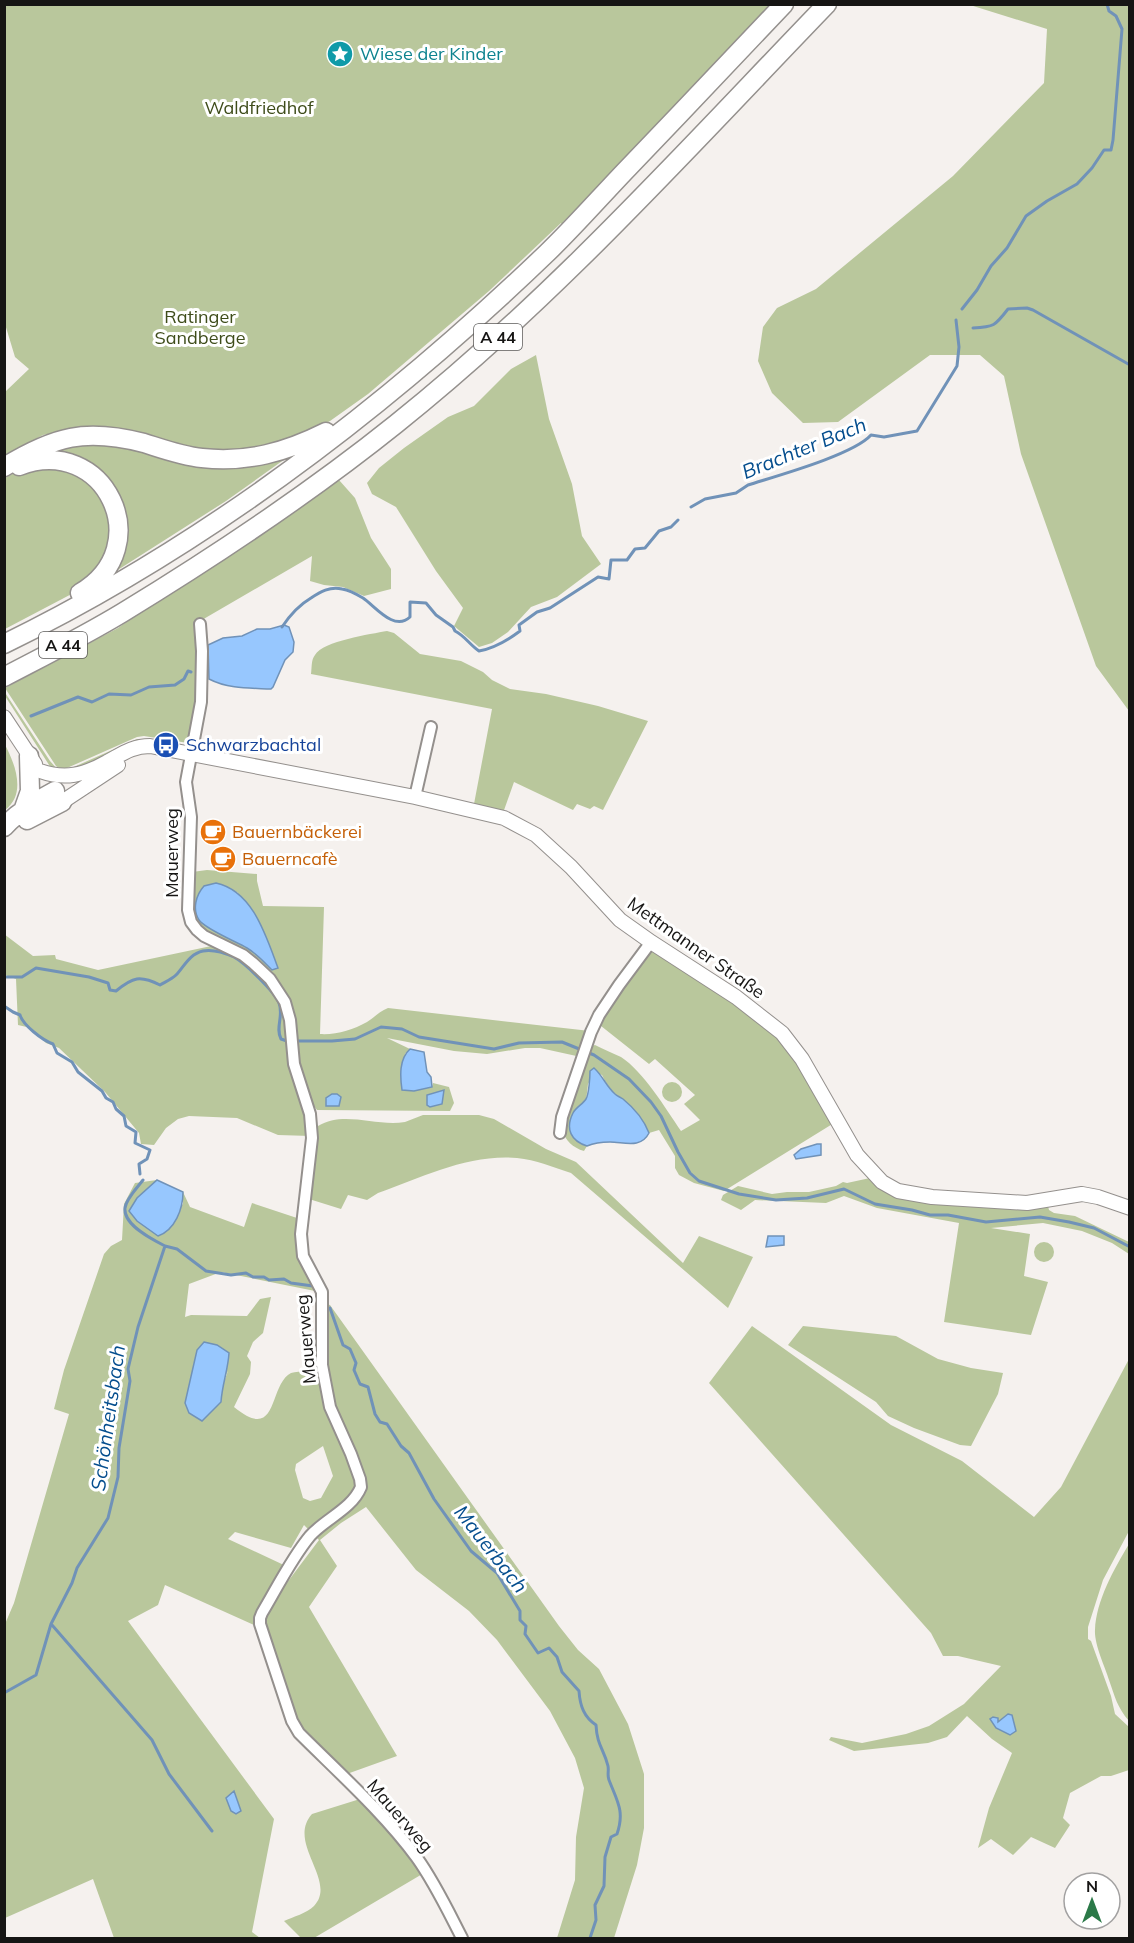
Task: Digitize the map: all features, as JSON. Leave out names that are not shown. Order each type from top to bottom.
[{"type":"highway","name":"A 44","points":[[11,640],[150,564],[267,487],[370,409],[474,321],[550,250],[784,4]]},
{"type":"highway","name":"A 44","points":[[4,677],[121,613],[258,525],[396,424],[497,339],[596,243],[827,4]]},
{"type":"highway","points":[[4,467],[50,442],[86,435],[117,437],[202,458],[247,459],[277,453],[306,442],[370,409]]},
{"type":"highway","points":[[4,474],[24,464],[40,460],[58,460],[76,465],[100,481],[107,490],[119,523],[119,535],[113,557],[100,576],[83,591],[22,626],[11,640]]},
{"type":"highway","points":[[24,808],[30,791],[29,756]]},
{"type":"highway","points":[[5,827],[24,808],[58,797]]},
{"type":"highway","points":[[5,827],[21,822],[58,797]]},
{"type":"main road","points":[[4,717],[58,797],[105,763]]},
{"type":"main road","name":"Mettmanner Straße","points":[[40,771],[52,776],[66,777],[105,763],[139,746],[415,797],[492,814],[525,828],[571,867],[620,920],[736,997],[782,1033],[802,1059],[857,1155],[874,1175],[892,1188],[932,1197],[1002,1202],[1035,1202],[1082,1194],[1130,1208]]},
{"type":"main road","name":"Mettmanner Straße","points":[[58,797],[132,756],[162,749]]},
{"type":"street","points":[[190,754],[201,702],[200,624]]},
{"type":"street","points":[[415,797],[431,727]]},
{"type":"street","name":"Mauerweg","points":[[190,754],[186,782],[191,817],[189,916],[194,926],[204,936],[243,955],[270,979],[285,1002],[300,1085],[310,1114],[312,1138],[301,1234],[303,1256],[322,1292],[322,1365],[330,1407],[354,1462],[361,1487],[350,1502],[328,1519],[304,1544],[262,1613],[260,1624],[292,1721],[299,1732],[416,1856],[439,1892],[462,1938]]},
{"type":"street","points":[[560,1133],[562,1117],[599,1015],[651,942]]},
{"type":"green space","points":[[4,5],[771,5],[611,177],[563,222],[564,227],[561,223],[489,291],[368,394],[330,421],[303,435],[276,445],[241,451],[202,451],[74,429],[43,435],[5,455],[5,392],[29,369],[15,357],[5,324]]},
{"type":"green space","points":[[970,5],[1129,5],[1129,711],[1096,666],[1021,454],[1004,376],[980,355],[930,355],[838,422],[803,423],[772,393],[758,361],[763,327],[777,308],[816,289],[953,176],[1044,83],[1047,29]]},
{"type":"green space","points":[[536,355],[549,419],[572,484],[582,536],[601,564],[557,597],[531,607],[508,632],[492,643],[479,647],[454,626],[463,608],[436,571],[396,507],[372,494],[367,483],[379,468],[404,448],[448,417],[474,406],[511,369]]},
{"type":"green space","points":[[72,440],[145,447],[284,454],[285,459],[226,501],[113,573],[113,493],[36,452]]},
{"type":"green space","points":[[26,467],[76,469],[109,502],[112,548],[83,588],[5,629],[5,478]]},
{"type":"green space","points":[[339,480],[355,498],[371,538],[391,569],[391,589],[364,596],[343,587],[310,581],[312,556],[195,624],[200,649],[199,702],[188,743],[144,736],[137,737],[67,768],[56,766],[5,688],[118,628],[164,595],[290,515]]},
{"type":"green space","points":[[387,631],[394,633],[420,654],[461,661],[510,689],[546,694],[598,706],[648,721],[603,810],[594,806],[590,809],[577,804],[573,810],[514,782],[503,813],[474,804],[492,709],[311,674],[315,655],[327,646]]},
{"type":"green space","points":[[4,691],[58,770],[67,770],[137,739],[166,743],[124,748],[66,773],[51,768]]},
{"type":"green space","points":[[4,743],[17,778],[16,796],[5,810]]},
{"type":"green space","points":[[207,870],[257,874],[263,906],[324,907],[320,1034],[338,1033],[356,1027],[388,1008],[590,1031],[581,1057],[540,1048],[487,1054],[454,1051],[387,1038],[410,1049],[405,1054],[432,1087],[433,1083],[449,1087],[454,1103],[450,1111],[317,1110],[311,1102],[298,1065],[294,1010],[281,989],[206,934],[192,918],[192,872]],"holes":[[[237,892],[256,917],[272,970],[251,950],[205,926]]]},
{"type":"green space","points":[[4,934],[33,956],[55,955],[56,959],[98,970],[216,945],[241,957],[259,972],[282,1003],[311,1136],[278,1135],[237,1118],[189,1116],[178,1119],[166,1128],[154,1145],[141,1144],[139,1133],[105,1092],[59,1048],[46,1043],[31,1028],[18,1025],[16,979],[5,975]]},
{"type":"green space","points":[[648,948],[698,973],[785,1042],[834,1123],[724,1191],[694,1183],[679,1175],[675,1168],[675,1156],[659,1130],[649,1133],[639,1116],[613,1091],[602,1075],[590,1071],[591,1079],[588,1084],[581,1144],[587,1146],[584,1151],[570,1143],[562,1130],[589,1047],[595,1045],[621,1057],[638,1071],[681,1131],[700,1120],[684,1104],[695,1095],[655,1059],[649,1064],[596,1022]]},
{"type":"green space","points":[[672,1082],[679,1085],[682,1092],[679,1099],[672,1102],[665,1099],[662,1092],[665,1085]]},
{"type":"green space","points":[[423,1115],[479,1115],[494,1119],[546,1149],[576,1162],[683,1263],[699,1236],[753,1257],[728,1308],[571,1173],[538,1162],[517,1158],[499,1158],[463,1163],[378,1193],[367,1200],[348,1195],[341,1209],[309,1199],[318,1126],[338,1119],[405,1122]]},
{"type":"green space","points":[[870,1178],[886,1189],[1047,1202],[1049,1210],[1054,1213],[1075,1216],[1129,1242],[1129,1254],[1112,1243],[1082,1231],[1043,1223],[991,1228],[1030,1234],[1024,1276],[1048,1282],[1031,1335],[944,1322],[959,1223],[877,1208],[844,1196],[826,1203],[755,1200],[741,1210],[721,1200],[723,1195],[738,1186],[772,1194],[809,1192],[836,1186],[843,1182]]},
{"type":"green space","points":[[157,1180],[137,1198],[137,1221],[152,1230],[183,1204],[183,1192],[190,1207],[244,1227],[252,1203],[297,1218],[299,1233],[320,1292],[221,1272],[189,1284],[185,1317],[191,1315],[247,1316],[260,1299],[271,1297],[263,1333],[253,1342],[247,1356],[251,1362],[250,1374],[234,1407],[248,1417],[259,1419],[266,1416],[284,1379],[291,1373],[306,1371],[312,1357],[322,1363],[326,1304],[330,1305],[559,1626],[578,1650],[599,1669],[628,1724],[644,1774],[644,1828],[637,1865],[614,1938],[557,1938],[575,1880],[576,1837],[584,1788],[575,1758],[550,1711],[497,1640],[469,1611],[416,1570],[366,1507],[320,1540],[337,1566],[309,1607],[397,1756],[344,1775],[302,1731],[295,1720],[263,1622],[265,1612],[319,1540],[304,1525],[291,1548],[235,1532],[228,1539],[286,1566],[254,1625],[165,1585],[158,1605],[128,1621],[274,1819],[252,1932],[260,1938],[114,1938],[93,1879],[5,1918],[5,1624],[14,1603],[69,1414],[54,1409],[64,1370],[104,1254],[111,1246],[122,1240],[124,1204],[135,1183]],"holes":[[[228,1371],[222,1387],[221,1402],[202,1421]],[[323,1446],[333,1476],[321,1498],[310,1501],[303,1498],[295,1470],[296,1464]]]},
{"type":"green space","points":[[1044,1242],[1051,1245],[1054,1252],[1051,1259],[1044,1262],[1037,1259],[1034,1252],[1037,1245]]},
{"type":"green space","points":[[752,1326],[891,1425],[962,1461],[1034,1517],[1061,1487],[1129,1359],[1129,1531],[1103,1580],[1088,1627],[1088,1639],[1091,1641],[1111,1696],[1115,1714],[1129,1727],[1129,1770],[1111,1776],[1101,1776],[1070,1793],[1063,1818],[1070,1825],[1055,1848],[1031,1837],[1013,1855],[991,1839],[978,1848],[989,1808],[1012,1753],[992,1739],[967,1716],[947,1737],[928,1743],[854,1751],[829,1740],[831,1737],[862,1743],[906,1734],[929,1726],[964,1704],[1001,1666],[958,1656],[943,1656],[931,1633],[709,1383]]},
{"type":"green space","points":[[803,1326],[896,1336],[938,1359],[971,1368],[1003,1373],[998,1394],[971,1446],[960,1445],[888,1416],[876,1402],[788,1345]]},
{"type":"green space","points":[[1129,1544],[1129,1721],[1115,1697],[1098,1649],[1095,1630],[1102,1597]]},
{"type":"green space","points":[[360,1799],[385,1825],[424,1873],[314,1938],[301,1938],[284,1921],[304,1913],[314,1906],[320,1896],[320,1885],[305,1837],[306,1825],[312,1814]]},
{"type":"water","points":[[284,625],[289,627],[294,642],[293,652],[285,660],[271,689],[231,686],[209,679],[208,645],[223,638],[242,636],[257,629],[270,629]]},
{"type":"water","points":[[216,883],[240,895],[249,905],[263,929],[278,968],[272,970],[251,950],[214,931],[199,920],[195,907],[199,894],[204,886]]},
{"type":"water","points":[[410,1049],[424,1052],[432,1087],[414,1091],[402,1090],[402,1063]]},
{"type":"water","points":[[594,1068],[612,1091],[635,1110],[641,1119],[649,1133],[642,1141],[632,1144],[604,1142],[587,1146],[573,1138],[570,1129],[571,1119],[574,1111],[586,1099],[590,1071]]},
{"type":"water","points":[[444,1090],[442,1104],[430,1107],[427,1105],[427,1095]]},
{"type":"water","points":[[332,1094],[341,1097],[339,1106],[326,1106],[326,1098]]},
{"type":"water","points":[[821,1144],[821,1155],[796,1159],[794,1155],[801,1149]]},
{"type":"water","points":[[157,1180],[183,1192],[177,1218],[169,1229],[158,1236],[137,1221],[129,1211],[137,1198]]},
{"type":"water","points":[[768,1236],[784,1236],[784,1245],[766,1247]]},
{"type":"water","points":[[204,1342],[217,1345],[229,1353],[221,1402],[202,1421],[189,1413],[185,1403],[197,1350]]},
{"type":"water","points":[[1008,1714],[1012,1715],[1016,1731],[1010,1735],[996,1728],[990,1719],[998,1718],[998,1722]]},
{"type":"water","points":[[234,1791],[241,1811],[236,1814],[231,1811],[226,1798]]},
{"type":"waterway","name":"Brachter Bach","points":[[962,309],[977,290],[991,266],[1007,248],[1026,216],[1077,184],[1104,150],[1111,150],[1122,29],[1116,16],[1109,11],[1107,4]]},
{"type":"waterway","points":[[973,328],[993,324],[1008,309],[1027,308],[1130,365]]},
{"type":"waterway","name":"Brachter Bach","points":[[691,507],[705,499],[736,493],[748,485],[832,457],[862,443],[871,435],[884,437],[917,431],[957,366],[959,347],[956,320]]},
{"type":"waterway","name":"Brachter Bach","points":[[282,627],[288,618],[307,601],[325,590],[338,588],[361,597],[391,620],[404,621],[410,617],[410,602],[426,603],[436,615],[453,627],[476,649],[485,650],[511,638],[520,631],[519,625],[537,612],[550,608],[598,577],[609,579],[611,560],[627,560],[635,549],[645,548],[659,531],[671,527],[678,520]]},
{"type":"waterway","name":"Brachter Bach","points":[[31,716],[78,697],[92,702],[109,694],[131,695],[149,687],[175,685],[184,679],[188,671],[191,672]]},
{"type":"waterway","points":[[4,977],[22,977],[36,968],[89,977],[108,983],[110,990],[116,991],[137,979],[160,985],[179,972],[194,955],[203,951],[219,952],[239,960],[272,992],[279,1003],[281,1012],[279,1035],[281,1039],[287,1041],[355,1039],[381,1027],[402,1029],[419,1037],[494,1049],[519,1043],[562,1042],[594,1055],[629,1079],[651,1102],[661,1116],[690,1173],[699,1181],[739,1194],[776,1200],[807,1198],[844,1189],[875,1204],[930,1215],[948,1215],[986,1222],[1040,1217],[1069,1222],[1094,1228],[1130,1247]]},
{"type":"waterway","name":"Schönheitsbach","points":[[4,1006],[20,1015],[34,1032],[53,1044],[57,1053],[72,1062],[78,1072],[113,1102],[116,1109],[124,1116],[126,1126],[136,1132],[135,1143],[150,1150],[147,1159],[139,1164],[140,1174]]},
{"type":"waterway","name":"Schönheitsbach","points":[[4,1693],[36,1675],[51,1624],[77,1568],[108,1518],[118,1477],[119,1448],[130,1381],[128,1369],[138,1327],[165,1246],[140,1231],[126,1214],[127,1201],[143,1180]]},
{"type":"waterway","name":"Mauerbach","points":[[165,1246],[177,1249],[206,1271],[231,1275],[246,1273],[253,1277],[264,1277],[269,1280],[284,1279],[291,1283],[313,1286]]},
{"type":"waterway","name":"Mauerbach","points":[[330,1308],[343,1345],[350,1349],[356,1363],[354,1370],[360,1384],[368,1387],[375,1414],[380,1422],[387,1424],[401,1446],[409,1453],[434,1499],[471,1551],[497,1573],[520,1611],[520,1620],[526,1626],[525,1634],[538,1653],[549,1648],[557,1657],[562,1672],[579,1691],[586,1715],[596,1725],[608,1766],[608,1778],[619,1806],[620,1819],[617,1834],[611,1837],[605,1857],[604,1886],[595,1905],[596,1920],[590,1938]]},
{"type":"waterway","points":[[52,1625],[152,1740],[169,1774],[212,1831]]},
{"type":"place","name":"Wiese der Kinder","points":[[340,54]]},
{"type":"place","name":"Schwarzbachtal","points":[[166,745]]},
{"type":"place","name":"Bauernbäckerei","points":[[213,832]]},
{"type":"place","name":"Bauerncafè","points":[[223,859]]},
{"type":"park label","name":"Waldfriedhof","points":[[259,108]]},
{"type":"park label","name":"Ratinger Sandberge","points":[[200,327]]}]
